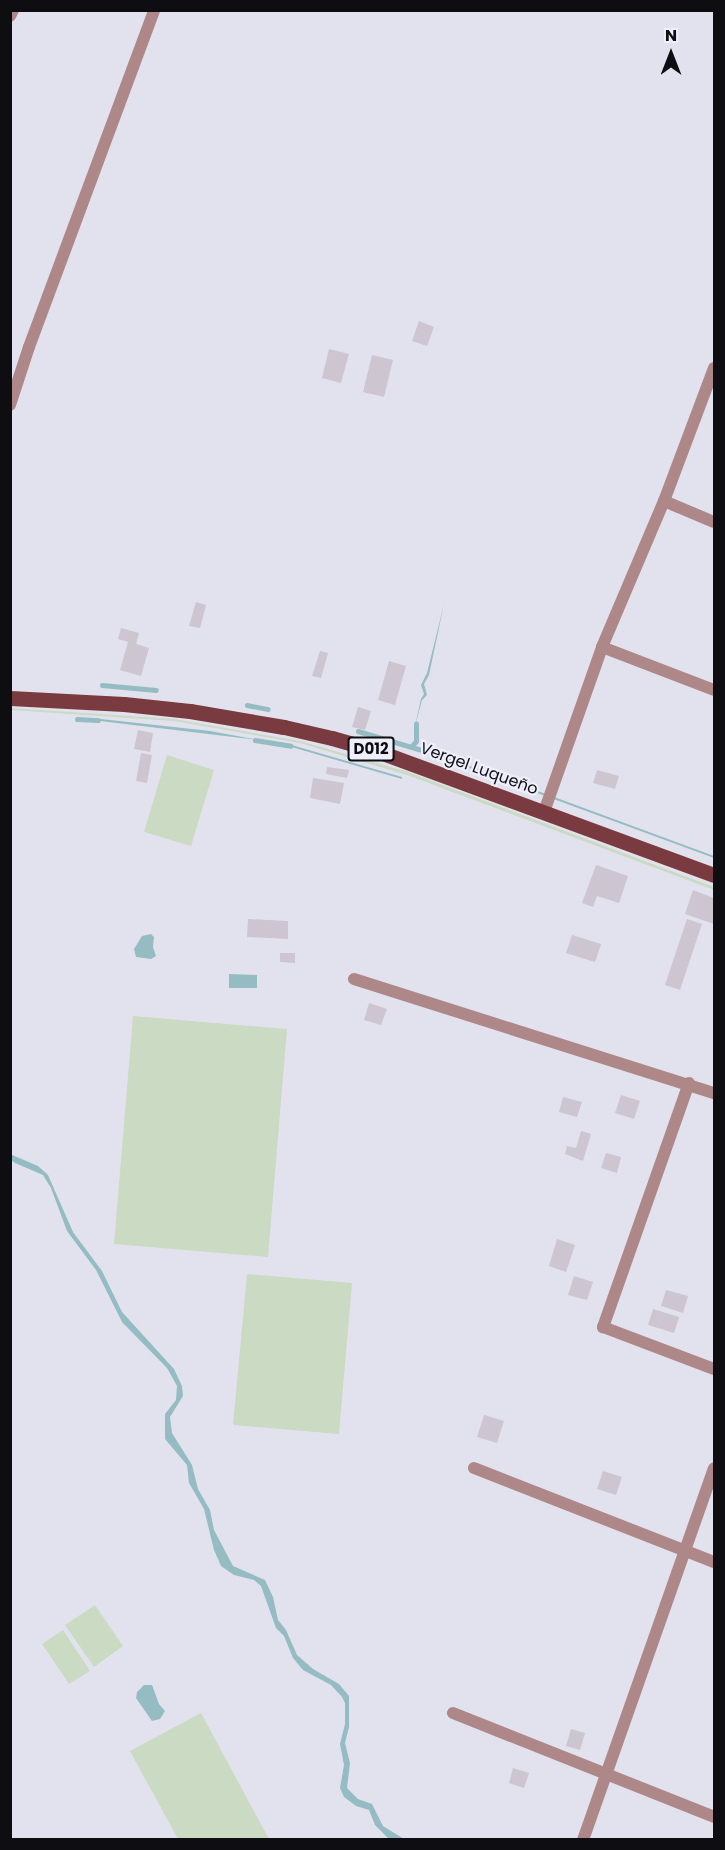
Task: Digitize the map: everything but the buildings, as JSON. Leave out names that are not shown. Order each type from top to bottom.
[{"type":"main road","name":"Vergel Luqueño","points":[[10,698],[124,704],[200,712],[284,727],[377,751],[548,802],[714,875]]},
{"type":"street","points":[[10,16],[13,10]]},
{"type":"street","points":[[10,405],[29,347],[154,10]]},
{"type":"street","points":[[548,802],[602,647],[664,501],[714,368]]},
{"type":"street","points":[[664,501],[714,522]]},
{"type":"street","points":[[602,647],[714,690]]},
{"type":"street","points":[[354,979],[689,1083],[714,1093]]},
{"type":"street","points":[[689,1083],[603,1328],[714,1369]]},
{"type":"street","points":[[474,1468],[714,1562]]},
{"type":"street","points":[[583,1839],[714,1468]]},
{"type":"street","points":[[453,1713],[714,1817]]},
{"type":"green space","points":[[11,708],[174,719],[300,741],[408,772],[714,887],[714,890],[407,775],[300,743],[174,721],[11,710]]},
{"type":"green space","points":[[167,755],[214,770],[191,846],[144,832]]},
{"type":"green space","points":[[133,1016],[287,1029],[268,1257],[114,1244]]},
{"type":"green space","points":[[247,1274],[352,1283],[339,1434],[233,1425]]},
{"type":"green space","points":[[95,1605],[123,1646],[94,1667],[65,1625]]},
{"type":"green space","points":[[63,1630],[90,1671],[69,1684],[42,1644]]},
{"type":"green space","points":[[201,1713],[269,1839],[178,1839],[130,1751]]},
{"type":"water","points":[[444,604],[429,675],[424,684],[427,695],[422,700],[414,730],[421,699],[424,694],[421,685],[427,673]]},
{"type":"water","points":[[92,718],[210,731],[259,740],[92,720]]},
{"type":"water","points":[[288,744],[402,777],[402,779],[288,746]]},
{"type":"water","points":[[421,748],[714,856],[714,858],[420,750]]},
{"type":"water","points":[[151,934],[154,937],[153,947],[156,956],[151,959],[136,957],[134,949],[142,936]]},
{"type":"water","points":[[229,974],[257,975],[257,988],[229,988]]},
{"type":"water","points":[[10,1154],[38,1166],[48,1175],[73,1232],[102,1271],[122,1312],[174,1369],[182,1386],[183,1396],[170,1417],[172,1433],[192,1465],[198,1489],[210,1510],[214,1530],[233,1566],[265,1580],[273,1597],[278,1620],[286,1630],[297,1655],[313,1669],[339,1684],[349,1696],[349,1727],[345,1743],[350,1763],[347,1788],[358,1799],[372,1804],[383,1826],[404,1839],[389,1839],[375,1825],[369,1810],[356,1806],[344,1797],[340,1788],[344,1765],[340,1744],[345,1724],[345,1703],[342,1697],[331,1685],[303,1670],[293,1658],[284,1636],[276,1628],[261,1586],[254,1580],[234,1575],[221,1566],[214,1550],[204,1509],[189,1483],[187,1465],[165,1439],[165,1414],[176,1400],[177,1386],[167,1368],[122,1322],[96,1270],[67,1231],[51,1188],[43,1175],[15,1163],[11,1160]]},
{"type":"water","points":[[144,1685],[152,1685],[159,1704],[165,1711],[160,1719],[152,1721],[136,1698],[137,1692]]},
{"type":"waterway","points":[[102,685],[156,690]]},
{"type":"waterway","points":[[247,705],[268,709]]},
{"type":"waterway","points":[[77,719],[98,720]]},
{"type":"waterway","points":[[412,746],[416,741],[416,724]]},
{"type":"waterway","points":[[358,731],[425,751]]},
{"type":"waterway","points":[[255,740],[291,746]]}]
